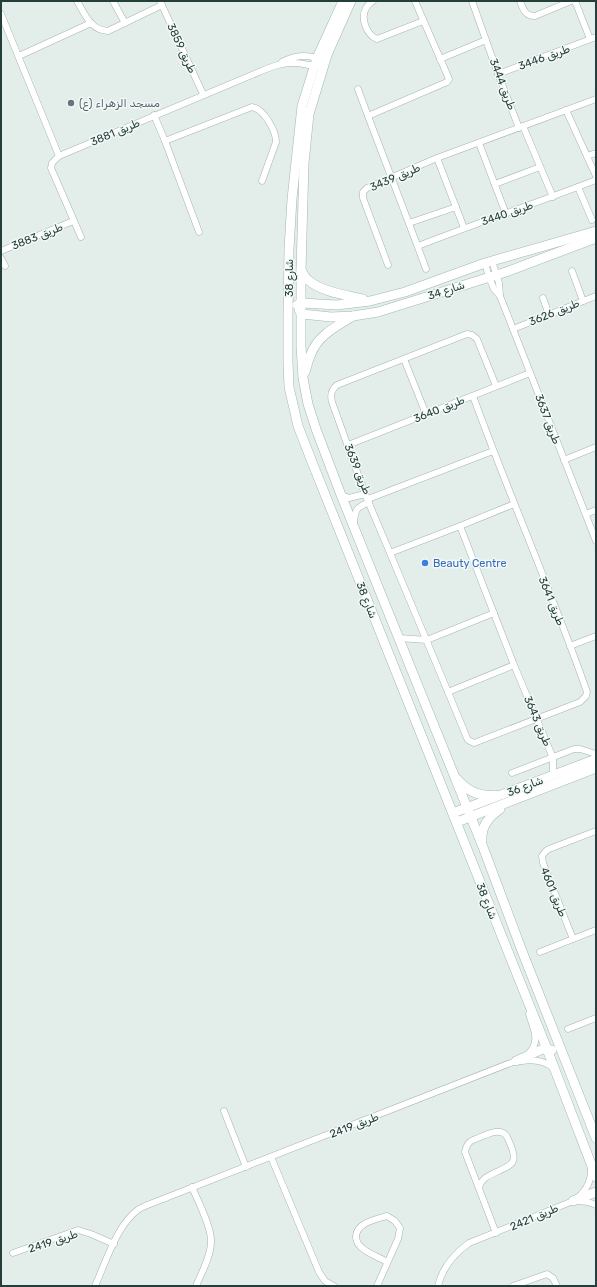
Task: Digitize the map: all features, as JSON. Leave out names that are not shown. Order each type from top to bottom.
[{"type":"street","points":[[77,1],[95,28],[108,31],[161,3]]},
{"type":"street","points":[[113,1],[125,23]]},
{"type":"street","name":"شارع 38","points":[[343,1],[317,63],[302,106],[299,125],[289,249],[288,315],[288,362],[290,388],[298,426],[547,1048],[596,1177]]},
{"type":"street","name":"شارع 38","points":[[299,304],[304,163],[309,114],[327,56],[351,1]]},
{"type":"street","points":[[373,1],[368,5],[364,14],[364,20],[366,28],[372,37],[377,39],[423,21]]},
{"type":"street","points":[[368,116],[447,82],[449,77],[415,1]]},
{"type":"street","name":"طريق 3444","points":[[472,1],[498,74],[553,197]]},
{"type":"street","points":[[520,1],[526,13],[530,16],[535,16],[571,1]]},
{"type":"street","points":[[575,1],[590,40]]},
{"type":"street","name":"طريق 3859","points":[[161,3],[203,94]]},
{"type":"street","points":[[1,14],[59,156],[52,164],[51,168],[73,221],[81,236]]},
{"type":"street","points":[[19,56],[91,23]]},
{"type":"street","name":"طريق 3446","points":[[498,74],[596,37]]},
{"type":"street","points":[[440,59],[486,40]]},
{"type":"street","name":"طريق 3881","points":[[59,156],[203,94],[297,56],[304,55],[317,63]]},
{"type":"street","points":[[320,77],[317,63],[327,56]]},
{"type":"street","points":[[358,89],[391,178],[410,223],[426,269]]},
{"type":"street","name":"طريق 3439","points":[[388,265],[363,198],[363,192],[367,188],[437,158],[596,99]]},
{"type":"street","points":[[165,141],[252,107],[257,108],[261,111],[276,136],[276,142],[262,181]]},
{"type":"street","points":[[566,110],[596,176]]},
{"type":"street","points":[[154,115],[199,232]]},
{"type":"street","points":[[479,143],[506,214]]},
{"type":"street","points":[[587,156],[596,153]]},
{"type":"street","points":[[437,158],[464,228]]},
{"type":"street","points":[[495,184],[540,167]]},
{"type":"street","name":"طريق 3440","points":[[418,246],[596,180]]},
{"type":"street","points":[[578,187],[592,220]]},
{"type":"street","points":[[410,223],[456,207]]},
{"type":"street","name":"طريق 3883","points":[[1,251],[73,221]]},
{"type":"street","name":"شارع 34","points":[[299,304],[337,305],[370,301],[405,292],[489,262],[596,230]]},
{"type":"street","name":"شارع 34","points":[[302,314],[331,317],[353,316],[378,312],[492,276],[596,238]]},
{"type":"street","points":[[289,249],[292,258],[293,295],[299,304],[302,314]]},
{"type":"street","name":"طريق 3883","points":[[1,258],[5,266]]},
{"type":"street","name":"طريق 3637","points":[[489,262],[494,289],[500,296],[596,541]]},
{"type":"street","points":[[301,270],[307,280],[314,284],[340,294],[370,301]]},
{"type":"street","points":[[572,271],[583,301]]},
{"type":"street","name":"طريق 3626","points":[[513,329],[596,296]]},
{"type":"street","points":[[543,298],[549,315]]},
{"type":"street","points":[[288,315],[293,308],[299,304]]},
{"type":"street","name":"شارع 38","points":[[302,314],[301,346],[303,378],[308,404],[316,429],[341,495],[483,847],[522,951],[596,1138]]},
{"type":"street","points":[[303,378],[311,353],[319,341],[336,326],[353,316]]},
{"type":"street","name":"طريق 3639","points":[[493,451],[368,498],[331,398],[331,394],[334,387],[340,383],[466,334],[472,335],[478,341],[496,386]]},
{"type":"street","points":[[404,359],[426,414]]},
{"type":"street","name":"طريق 3640","points":[[348,445],[530,373]]},
{"type":"street","name":"طريق 3641","points":[[448,692],[467,738],[471,742],[477,742],[580,702],[586,696],[587,692],[473,396]]},
{"type":"street","points":[[564,460],[596,447]]},
{"type":"street","points":[[341,495],[349,498],[368,498]]},
{"type":"street","points":[[354,527],[356,509],[368,498]]},
{"type":"street","points":[[368,498],[448,692],[514,666]]},
{"type":"street","points":[[390,553],[514,504]]},
{"type":"street","points":[[586,514],[596,510]]},
{"type":"street","name":"طريق 3643","points":[[460,526],[514,666],[553,758],[577,749],[596,754]]},
{"type":"street","points":[[399,638],[426,640],[494,613]]},
{"type":"street","points":[[570,646],[596,636]]},
{"type":"street","points":[[512,773],[553,758],[554,775]]},
{"type":"street","name":"شارع 36","points":[[455,818],[471,817],[554,775],[596,759]]},
{"type":"street","name":"شارع 36","points":[[455,818],[467,808],[505,799],[596,768]]},
{"type":"street","points":[[453,773],[463,786],[476,794],[505,799]]},
{"type":"street","points":[[483,847],[482,833],[487,820],[505,799]]},
{"type":"street","name":"طريق 4601","points":[[573,939],[543,863],[542,856],[549,849],[596,831]]},
{"type":"street","points":[[540,952],[596,930]]},
{"type":"street","name":"طريق 2419","points":[[96,1286],[114,1244],[126,1221],[140,1209],[192,1187],[516,1061],[529,1053],[536,1044],[536,1038],[521,985]]},
{"type":"street","points":[[568,1029],[596,1018]]},
{"type":"street","points":[[516,1061],[543,1049],[551,1049],[557,1054],[574,1094],[586,1112]]},
{"type":"street","name":"طريق 2419","points":[[516,1061],[532,1060],[544,1062],[554,1068]]},
{"type":"street","points":[[224,1111],[246,1167]]},
{"type":"street","name":"طريق 2421","points":[[479,1187],[483,1179],[510,1165],[513,1161],[514,1156],[506,1136],[502,1132],[497,1131],[473,1140],[466,1147],[465,1152],[496,1233]]},
{"type":"street","points":[[271,1157],[319,1272],[326,1282],[334,1286]]},
{"type":"street","name":"طريق 2421","points":[[438,1286],[443,1272],[459,1250],[469,1244],[573,1201],[580,1196],[588,1185],[591,1172],[590,1164]]},
{"type":"street","points":[[192,1187],[210,1231],[212,1243],[196,1286]]},
{"type":"street","points":[[573,1201],[596,1192]]},
{"type":"street","points":[[573,1201],[588,1202],[596,1205]]},
{"type":"street","points":[[377,1286],[398,1239],[400,1228],[395,1221],[387,1216],[361,1226],[356,1235],[357,1243],[361,1248],[387,1262]]},
{"type":"street","name":"طريق 2419","points":[[14,1254],[78,1230],[114,1244]]},
{"type":"street","points":[[513,1286],[547,1274],[553,1278],[557,1286]]},
{"type":"place","name":"مسجد الزهراء (ع)","points":[[71,103]]},
{"type":"place","name":"Beauty Centre","points":[[425,563]]}]
